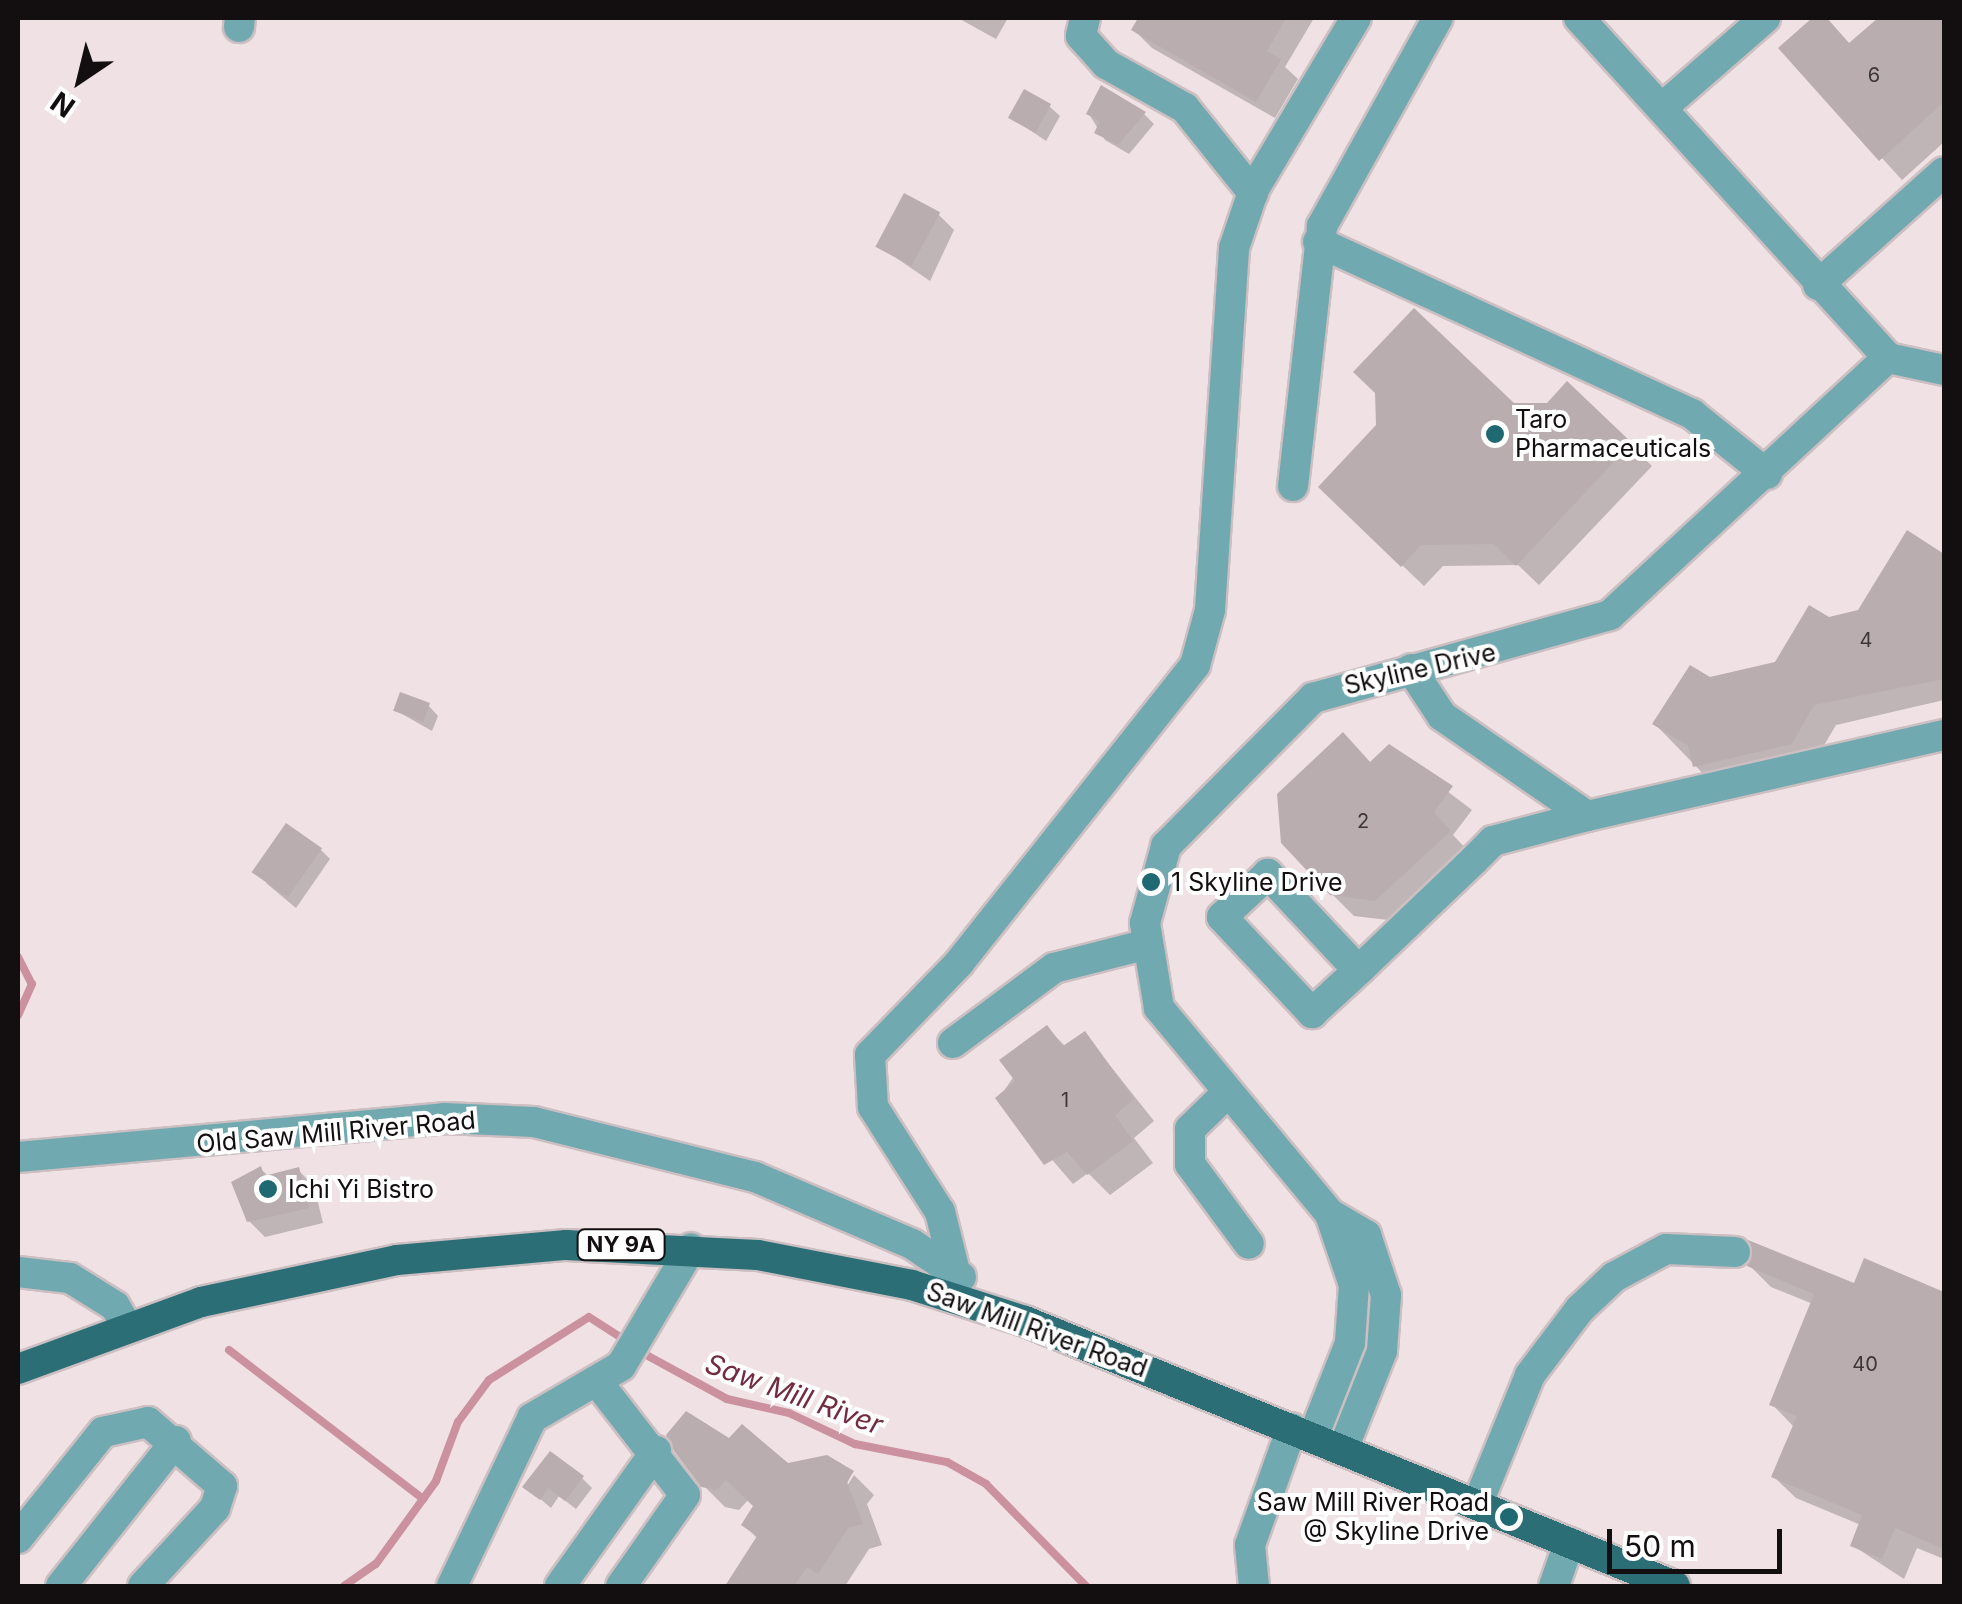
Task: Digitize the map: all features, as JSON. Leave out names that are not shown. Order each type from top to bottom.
[{"type":"main road","name":"Saw Mill River Road","points":[[18,1369],[126,1325],[260,1286],[433,1254],[691,1248],[821,1265],[962,1300],[1302,1432],[1675,1586]]},
{"type":"street","points":[[1085,18],[1081,36],[1106,64],[1184,108],[1253,193]]},
{"type":"street","points":[[962,1300],[940,1212],[873,1107],[870,1056],[960,962],[1195,665],[1210,610],[1222,328],[1253,193],[1356,18]]},
{"type":"street","points":[[1293,486],[1318,242],[1336,192],[1438,18]]},
{"type":"street","points":[[1579,18],[1888,358],[1944,370]]},
{"type":"street","points":[[1662,108],[1765,18]]},
{"type":"street","points":[[1818,285],[1944,172]]},
{"type":"street","points":[[1318,242],[1692,414],[1767,474]]},
{"type":"street","name":"Skyline Drive","points":[[1343,1450],[1382,1351],[1386,1296],[1366,1235],[1330,1214],[1168,1025],[1144,945],[1158,862],[1207,796],[1313,698],[1410,669],[1542,641],[1610,615],[1767,474],[1888,358]]},
{"type":"street","points":[[1410,669],[1442,716],[1587,816]]},
{"type":"street","points":[[1358,970],[1268,874],[1222,917],[1312,1013],[1358,970],[1493,840],[1944,735]]},
{"type":"street","points":[[953,1043],[1054,968],[1144,945]]},
{"type":"street","points":[[1225,1094],[1190,1130],[1190,1164],[1250,1244]]},
{"type":"street","name":"Old Saw Mill River Road","points":[[18,1156],[444,1118],[534,1122],[754,1177],[954,1268]]},
{"type":"street","name":"Skyline Drive","points":[[1254,1586],[1250,1544],[1356,1314],[1330,1214]]},
{"type":"street","points":[[452,1586],[532,1418],[610,1375],[648,1332],[691,1248]]},
{"type":"street","points":[[1477,1504],[1530,1375],[1580,1309],[1614,1277],[1666,1249],[1735,1252]]},
{"type":"street","points":[[18,1272],[70,1278],[115,1306],[126,1325]]},
{"type":"street","points":[[610,1375],[685,1495],[621,1586]]},
{"type":"street","points":[[18,1538],[103,1432],[139,1421],[176,1441],[216,1474],[222,1495],[143,1586]]},
{"type":"street","points":[[61,1586],[176,1441]]},
{"type":"street","points":[[560,1586],[656,1451]]},
{"type":"street","points":[[1554,1586],[1569,1542]]},
{"type":"building","points":[[1138,18],[1286,18],[1267,51],[1281,59],[1256,102],[1131,30]]},
{"type":"building","points":[[1812,18],[1827,18],[1849,43],[1878,18],[1944,18],[1944,102],[1879,161],[1778,48]]},
{"type":"building","points":[[1101,85],[1146,112],[1118,145],[1094,133],[1100,121],[1086,114]]},
{"type":"building","points":[[1024,89],[1051,104],[1035,133],[1008,118]]},
{"type":"building","points":[[904,193],[940,212],[912,266],[875,247]]},
{"type":"building","name":"Taro Pharmaceuticals","points":[[1414,308],[1514,403],[1547,403],[1567,381],[1632,443],[1516,566],[1494,544],[1421,545],[1401,567],[1318,487],[1376,425],[1375,393],[1353,372]]},
{"type":"building","points":[[1907,530],[1944,554],[1944,679],[1814,705],[1792,744],[1693,767],[1688,746],[1652,724],[1690,665],[1710,677],[1775,662],[1809,605],[1829,617],[1858,610]]},
{"type":"building","points":[[400,692],[430,703],[423,722],[393,711]]},
{"type":"building","points":[[1343,732],[1370,762],[1389,744],[1453,786],[1434,812],[1451,831],[1375,901],[1330,895],[1281,843],[1277,794]]},
{"type":"building","points":[[286,823],[322,848],[288,897],[252,872]]},
{"type":"building","points":[[1047,1025],[1063,1046],[1085,1031],[1134,1099],[1115,1115],[1133,1141],[1087,1175],[1067,1152],[1044,1165],[995,1098],[1015,1081],[999,1060]]},
{"type":"building","name":"Ichi Yi Bistro","points":[[261,1166],[264,1176],[299,1167],[309,1208],[247,1222],[231,1182]]},
{"type":"building","points":[[1748,1240],[1854,1283],[1864,1258],[1944,1292],[1944,1549],[1895,1528],[1882,1559],[1850,1546],[1862,1515],[1771,1477],[1797,1416],[1769,1405],[1814,1294],[1747,1266]]},
{"type":"building","points":[[686,1411],[729,1438],[742,1424],[788,1463],[827,1455],[854,1471],[847,1482],[863,1524],[848,1528],[818,1574],[807,1567],[794,1586],[725,1586],[757,1536],[741,1525],[753,1506],[726,1480],[717,1490],[701,1487],[674,1451],[666,1435]]},
{"type":"building","points":[[550,1451],[584,1476],[565,1501],[548,1488],[540,1500],[522,1487]]},
{"type":"waterway","points":[[18,957],[32,984],[18,1015]]},
{"type":"waterway","name":"Saw Mill River","points":[[344,1586],[376,1564],[436,1481],[458,1422],[489,1380],[589,1317],[628,1342]]},
{"type":"waterway","points":[[229,1350],[423,1499]]},
{"type":"waterway","name":"Saw Mill River","points":[[639,1351],[727,1399],[789,1413],[855,1444],[947,1462],[986,1484],[1086,1586]]},
{"type":"place","name":"Taro Pharmaceuticals","points":[[1495,434]]},
{"type":"place","name":"1 Skyline Drive","points":[[1151,882]]},
{"type":"place","name":"Ichi Yi Bistro","points":[[268,1189]]},
{"type":"place","name":"Saw Mill River Road @ Skyline Drive","points":[[1509,1517]]}]
